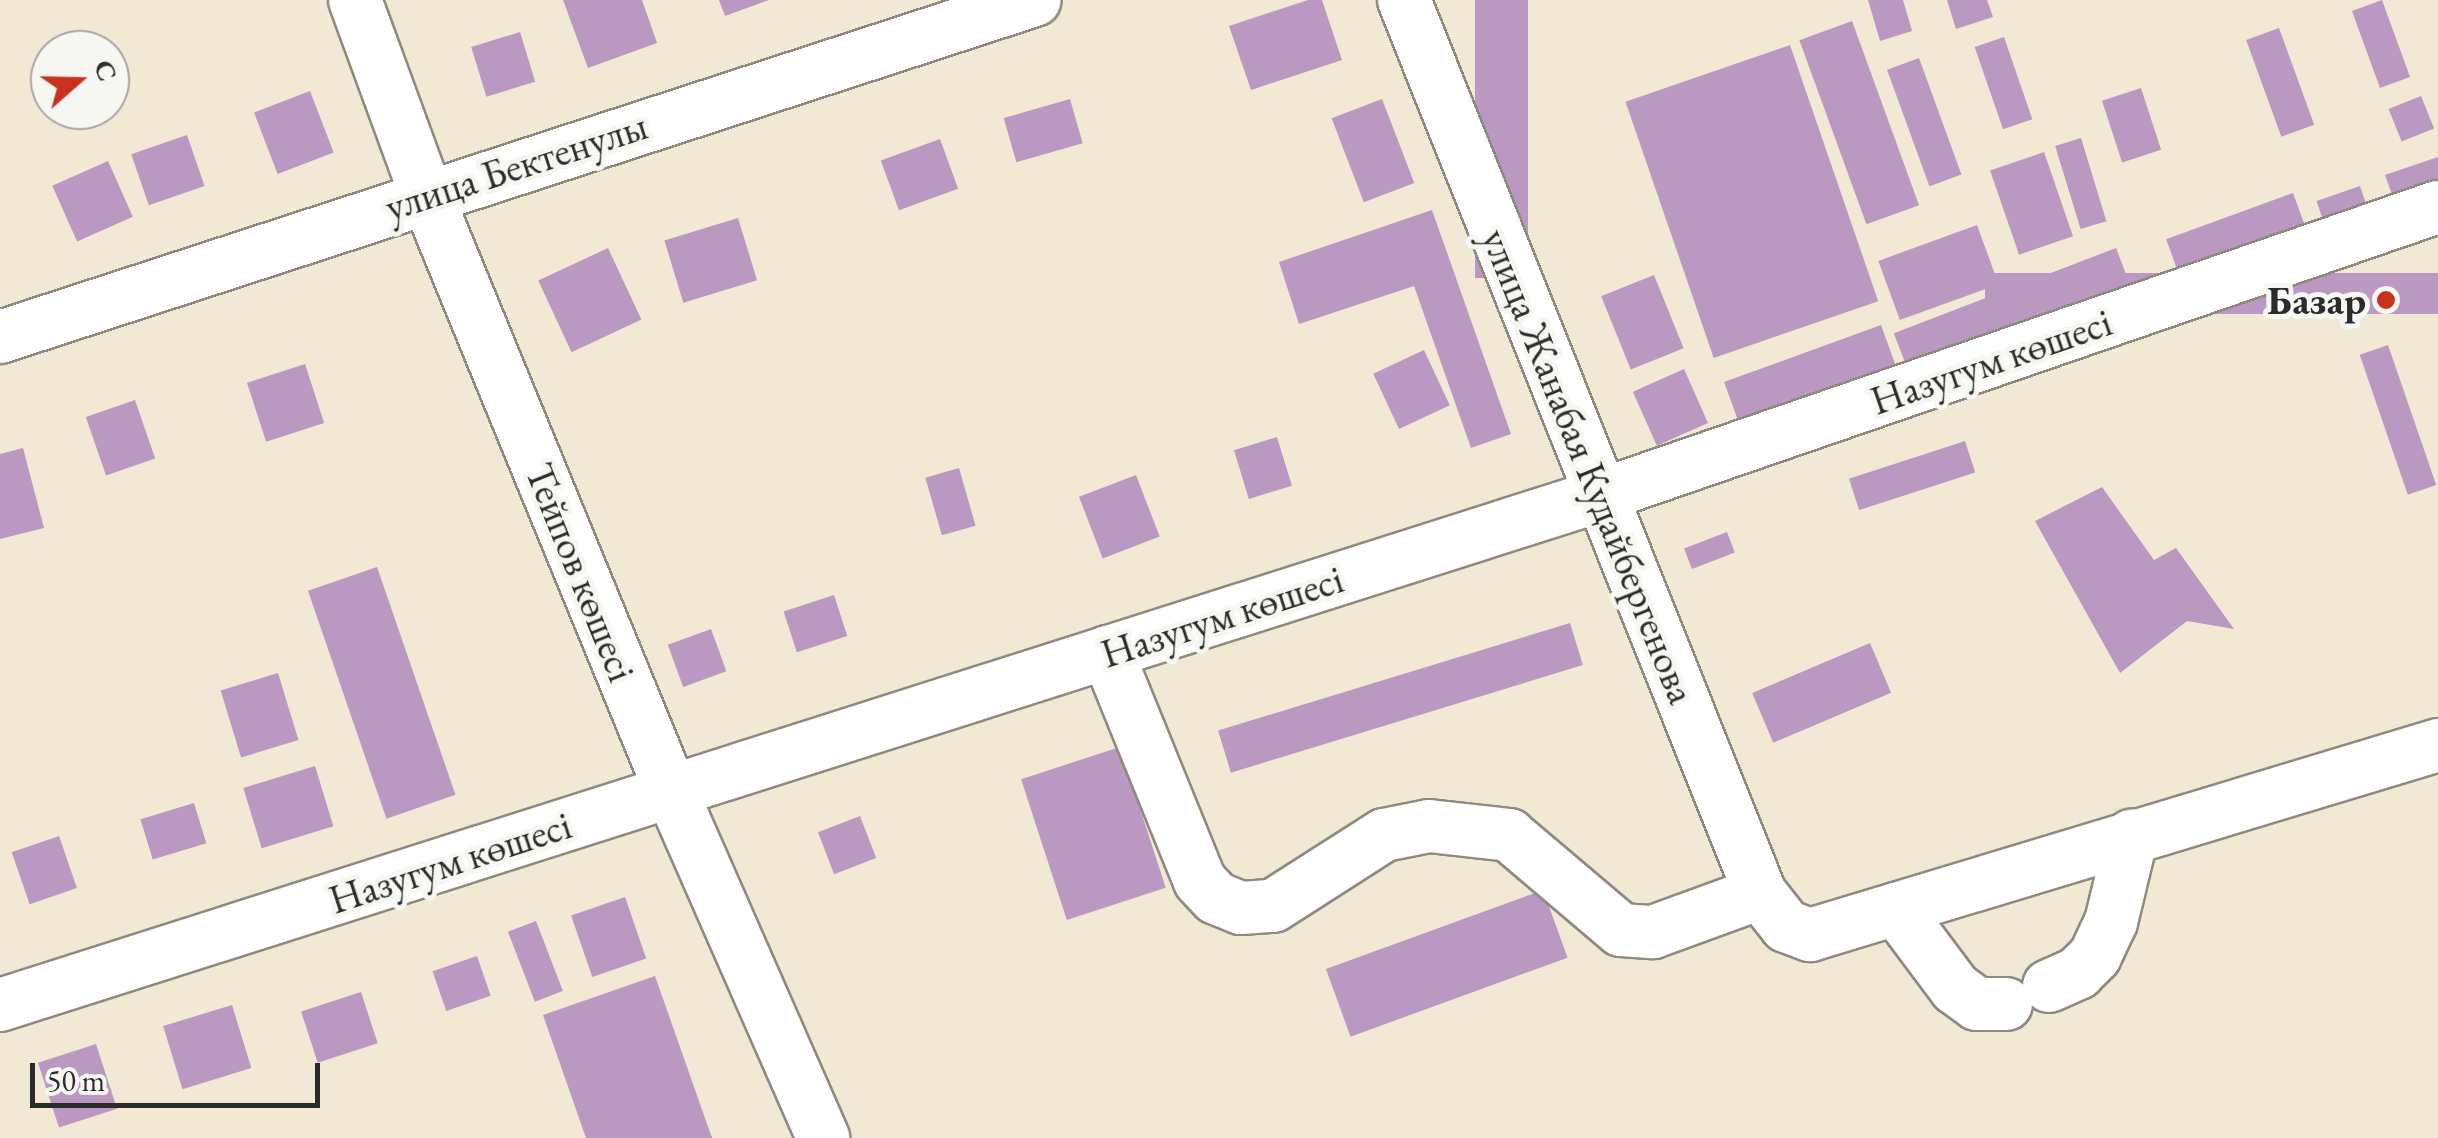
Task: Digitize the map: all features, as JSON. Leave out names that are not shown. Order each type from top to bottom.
[{"type":"street","name":"Тейпов көшесі","points":[[355,0],[426,194],[671,791],[822,1138]]},
{"type":"street","name":"улица Бектенулы","points":[[0,337],[426,194],[1034,0]]},
{"type":"street","name":"улица Жанабая Кудайбергенова","points":[[1404,0],[1599,496],[1773,909]]},
{"type":"street","name":"Назугум көшесі","points":[[0,1005],[1599,496],[2438,207]]},
{"type":"street","points":[[1107,652],[1200,881],[1216,898],[1241,908],[1273,906],[1384,835],[1429,826],[1509,836],[1621,930],[1653,932],[1773,909],[1810,935],[2438,744]]},
{"type":"street","points":[[1896,909],[1955,988],[1977,1004],[2027,995],[2078,974],[2095,956],[2111,922],[2132,835]]},
{"type":"building","points":[[563,0],[642,0],[657,43],[588,68]]},
{"type":"building","points":[[719,0],[769,0],[725,16]]},
{"type":"building","points":[[1308,0],[1322,0],[1342,60],[1251,90],[1229,26]]},
{"type":"building","points":[[1475,0],[1528,0],[1528,278],[1475,278]]},
{"type":"building","points":[[1868,0],[1903,0],[1912,31],[1880,41]]},
{"type":"building","points":[[1947,0],[1987,0],[1993,17],[1956,29]]},
{"type":"building","points":[[2382,0],[2410,77],[2380,88],[2352,11]]},
{"type":"building","points":[[1852,21],[1919,205],[1866,224],[1799,40]]},
{"type":"building","points":[[2279,28],[2314,125],[2281,137],[2246,40]]},
{"type":"building","points":[[520,32],[535,82],[486,97],[471,47]]},
{"type":"building","points":[[2004,37],[2032,119],[2003,129],[1975,47]]},
{"type":"building","points":[[1790,45],[1878,301],[1714,358],[1625,102]]},
{"type":"building","points":[[1919,58],[1961,175],[1929,186],[1887,70]]},
{"type":"building","points":[[2141,88],[2161,150],[2122,162],[2102,101]]},
{"type":"building","points":[[310,91],[334,153],[278,174],[254,113]]},
{"type":"building","points":[[2421,96],[2434,128],[2402,142],[2389,109]]},
{"type":"building","points":[[1070,99],[1083,143],[1016,162],[1004,118]]},
{"type":"building","points":[[1382,99],[1414,183],[1364,202],[1332,118]]},
{"type":"building","points":[[187,135],[205,186],[149,205],[131,154]]},
{"type":"building","points":[[2081,138],[2106,221],[2081,229],[2055,146]]},
{"type":"building","points":[[940,139],[958,189],[899,210],[881,161]]},
{"type":"building","points":[[2044,152],[2073,236],[2019,255],[1990,171]]},
{"type":"building","points":[[2438,157],[2438,188],[2395,203],[2385,175]]},
{"type":"building","points":[[108,161],[133,217],[77,242],[52,186]]},
{"type":"building","points":[[2360,186],[2368,209],[2324,224],[2317,201]]},
{"type":"building","points":[[2293,193],[2306,229],[2179,275],[2166,239]]},
{"type":"building","points":[[1432,210],[1511,434],[1471,448],[1414,286],[1299,324],[1279,262]]},
{"type":"building","points":[[738,218],[757,280],[683,303],[664,241]]},
{"type":"building","points":[[1977,225],[1999,284],[1900,320],[1878,261]]},
{"type":"building","points":[[608,248],[641,320],[572,352],[538,281]]},
{"type":"building","points":[[2116,248],[2131,288],[1909,373],[1894,333]]},
{"type":"building","points":[[1985,273],[2438,273],[2438,314],[1985,314]]},
{"type":"building","points":[[1654,275],[1684,348],[1631,370],[1601,296]]},
{"type":"building","points":[[1881,325],[1898,372],[1741,429],[1724,382]]},
{"type":"building","points":[[2388,345],[2436,485],[2408,495],[2360,355]]},
{"type":"building","points":[[1424,350],[1450,405],[1399,429],[1373,374]]},
{"type":"building","points":[[305,364],[324,423],[266,442],[247,383]]},
{"type":"building","points":[[1684,369],[1708,423],[1657,446],[1633,392]]},
{"type":"building","points":[[135,400],[155,459],[106,476],[86,417]]},
{"type":"building","points":[[1277,437],[1292,486],[1249,499],[1234,450]]},
{"type":"building","points":[[1965,441],[1975,472],[1859,510],[1849,479]]},
{"type":"building","points":[[23,448],[44,528],[0,539],[0,454]]},
{"type":"building","points":[[959,468],[976,526],[942,535],[925,478]]},
{"type":"building","points":[[1136,475],[1160,537],[1103,558],[1079,497]]},
{"type":"building","points":[[2102,487],[2154,560],[2176,548],[2234,629],[2187,621],[2120,673],[2035,521]]},
{"type":"building","points":[[1727,532],[1735,553],[1692,569],[1684,548]]},
{"type":"building","points":[[377,567],[455,795],[386,819],[308,591]]},
{"type":"building","points":[[834,595],[847,636],[797,652],[784,611]]},
{"type":"building","points":[[1570,623],[1583,665],[1231,773],[1218,731]]},
{"type":"building","points":[[711,629],[726,671],[683,687],[668,645]]},
{"type":"building","points":[[1870,643],[1891,693],[1773,743],[1752,693]]},
{"type":"building","points":[[278,673],[298,740],[241,757],[221,691]]},
{"type":"building","points":[[1120,747],[1166,888],[1067,920],[1021,779]]},
{"type":"building","points":[[315,766],[333,826],[262,848],[243,788]]},
{"type":"building","points":[[194,803],[206,843],[153,860],[140,819]]},
{"type":"building","points":[[860,816],[876,858],[834,874],[818,832]]},
{"type":"building","points":[[59,836],[77,888],[30,904],[12,852]]},
{"type":"building","points":[[1543,890],[1568,958],[1351,1037],[1326,969]]},
{"type":"building","points":[[625,897],[646,958],[592,977],[571,916]]},
{"type":"building","points":[[536,921],[563,991],[535,1002],[508,932]]},
{"type":"building","points":[[477,956],[491,996],[446,1011],[433,971]]},
{"type":"building","points":[[655,976],[712,1138],[586,1138],[543,1015]]},
{"type":"building","points":[[361,992],[378,1043],[318,1063],[301,1011]]},
{"type":"building","points":[[232,1005],[251,1068],[182,1089],[163,1026]]},
{"type":"building","points":[[96,1044],[117,1109],[59,1128],[38,1063]]},
{"type":"place","name":"Базар","points":[[2386,300]]}]
